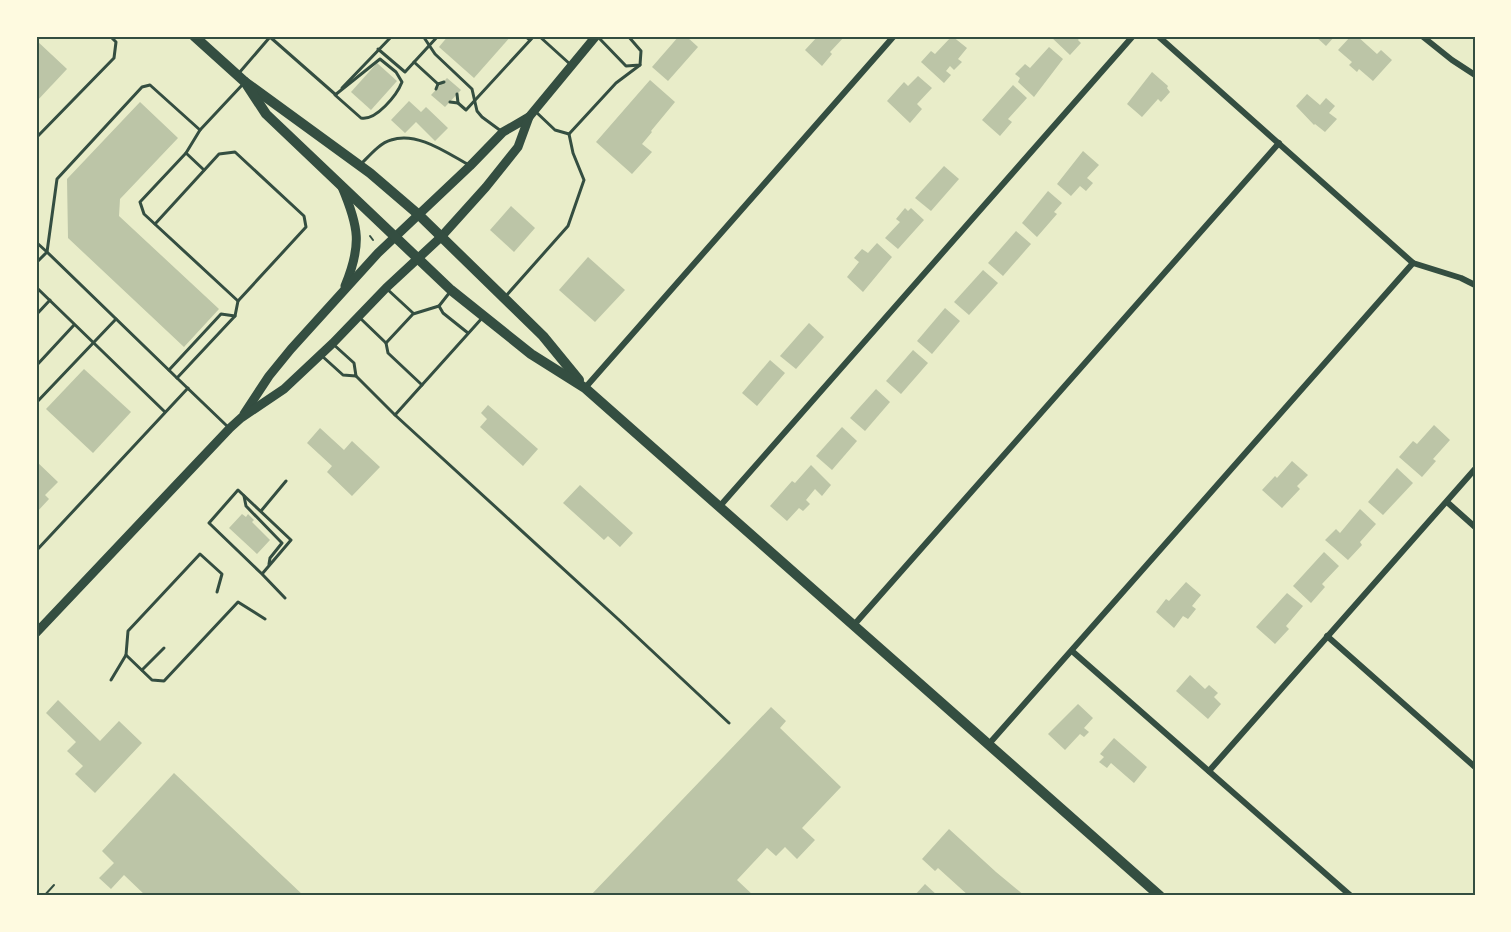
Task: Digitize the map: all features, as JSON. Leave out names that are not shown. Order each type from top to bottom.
[{"type":"main road","points":[[194,36],[241,78],[360,165],[419,215],[543,336],[585,388]]},
{"type":"main road","points":[[241,417],[284,390],[386,288],[441,237],[518,147],[532,114],[596,36]]},
{"type":"main road","points":[[241,78],[266,114],[451,290],[531,354],[585,388],[1160,896]]},
{"type":"main road","points":[[36,633],[241,417],[268,376],[395,237],[503,132],[532,114]]},
{"type":"main road","points":[[341,186],[354,216],[357,237],[354,263],[341,294]]},
{"type":"street","points":[[585,388],[894,36]]},
{"type":"street","points":[[720,506],[1133,36]]},
{"type":"street","points":[[1158,36],[1413,263],[1461,278],[1475,285]]},
{"type":"street","points":[[1422,36],[1475,75]]},
{"type":"street","points":[[853,626],[1279,143]]},
{"type":"street","points":[[988,745],[1413,263]]},
{"type":"street","points":[[1209,771],[1475,469]]},
{"type":"street","points":[[1447,502],[1475,527]]},
{"type":"street","points":[[1327,636],[1475,767]]},
{"type":"street","points":[[1072,651],[1351,896]]},
{"type":"lane","points":[[36,138],[114,58],[116,42],[110,36]]},
{"type":"lane","points":[[335,95],[392,36]]},
{"type":"lane","points":[[423,36],[435,54],[472,89],[477,111],[503,132]]},
{"type":"lane","points":[[378,49],[405,72],[438,36]]},
{"type":"lane","points":[[525,36],[530,40]]},
{"type":"lane","points":[[450,102],[458,103],[466,110],[536,36],[571,66]]},
{"type":"lane","points":[[596,36],[626,66],[640,65]]},
{"type":"lane","points":[[569,134],[616,83],[640,65],[641,51],[628,36]]},
{"type":"lane","points":[[238,301],[144,214],[140,202],[186,153],[200,130],[241,78],[269,37],[347,108],[365,119],[376,114],[402,82],[396,72],[380,59],[335,95]]},
{"type":"lane","points":[[414,62],[438,84]]},
{"type":"lane","points":[[436,89],[438,84],[444,82]]},
{"type":"lane","points":[[36,263],[46,252],[57,180],[142,87],[150,85],[200,130]]},
{"type":"lane","points":[[457,94],[458,103]]},
{"type":"lane","points":[[532,114],[555,130],[569,134]]},
{"type":"lane","points":[[504,298],[568,226],[584,180],[573,153],[569,134]]},
{"type":"lane","points":[[360,165],[389,140],[415,138],[470,166]]},
{"type":"lane","points":[[155,224],[219,154],[236,152],[304,216],[306,227],[238,301],[235,315],[177,378]]},
{"type":"lane","points":[[186,153],[204,170]]},
{"type":"lane","points":[[36,242],[230,429]]},
{"type":"lane","points":[[36,287],[165,412]]},
{"type":"lane","points":[[386,288],[414,314]]},
{"type":"lane","points":[[386,343],[414,314],[439,306],[451,290]]},
{"type":"lane","points":[[36,315],[50,300]]},
{"type":"lane","points":[[439,306],[442,313],[468,333]]},
{"type":"lane","points":[[169,370],[221,314],[235,315]]},
{"type":"lane","points":[[395,415],[484,316]]},
{"type":"lane","points":[[358,317],[386,343],[388,352],[423,385]]},
{"type":"lane","points":[[36,403],[116,319]]},
{"type":"lane","points":[[36,366],[74,325]]},
{"type":"lane","points":[[333,343],[354,363],[356,376],[395,415],[729,723]]},
{"type":"lane","points":[[320,355],[343,375],[356,376]]},
{"type":"lane","points":[[36,551],[188,388]]},
{"type":"lane","points":[[261,511],[286,482]]},
{"type":"lane","points":[[262,574],[291,540],[238,490],[209,523],[285,598]]},
{"type":"lane","points":[[244,495],[246,506],[282,543],[270,558],[269,566]]},
{"type":"lane","points":[[111,680],[126,655],[128,632],[200,554],[222,574],[217,592]]},
{"type":"lane","points":[[126,655],[152,680],[164,681],[238,602],[265,620]]},
{"type":"lane","points":[[142,670],[164,648]]},
{"type":"path","points":[[370,236],[373,240]]},
{"type":"path","points":[[44,896],[54,885]]},
{"type":"building","points":[[448,36],[511,36],[474,78],[439,47]]},
{"type":"building","points":[[679,36],[686,36],[698,47],[668,81],[652,67]]},
{"type":"building","points":[[818,36],[845,36],[830,52],[832,54],[822,66],[805,50]]},
{"type":"building","points":[[952,36],[967,48],[958,59],[962,62],[954,70],[950,66],[946,71],[951,75],[944,83],[921,62],[931,51],[935,54]]},
{"type":"building","points":[[1050,36],[1081,36],[1078,40],[1081,43],[1070,55]]},
{"type":"building","points":[[1315,36],[1335,36],[1326,46]]},
{"type":"building","points":[[1351,36],[1357,36],[1377,54],[1381,50],[1392,60],[1373,81],[1359,69],[1357,72],[1349,65],[1352,62],[1338,50]]},
{"type":"building","points":[[36,40],[67,69],[36,102]]},
{"type":"building","points":[[1049,47],[1063,59],[1034,97],[1018,82],[1020,78],[1015,74],[1025,64],[1030,68]]},
{"type":"building","points":[[377,63],[397,81],[371,110],[351,92]]},
{"type":"building","points":[[1152,72],[1168,86],[1170,92],[1161,102],[1158,99],[1142,117],[1127,104]]},
{"type":"building","points":[[918,76],[932,88],[917,104],[922,109],[910,123],[887,101],[904,82],[908,86]]},
{"type":"building","points":[[447,78],[461,90],[445,107],[431,95]]},
{"type":"building","points":[[650,80],[675,102],[642,144],[652,152],[632,174],[596,142]]},
{"type":"building","points":[[1013,85],[1027,98],[1008,119],[1012,122],[1000,136],[982,120]]},
{"type":"building","points":[[1307,94],[1320,105],[1326,98],[1335,106],[1329,113],[1337,119],[1325,132],[1314,125],[1296,106]]},
{"type":"building","points":[[409,101],[421,112],[426,107],[448,128],[435,141],[416,122],[405,133],[391,120]]},
{"type":"building","points":[[140,102],[178,138],[120,199],[119,216],[219,309],[184,347],[68,238],[67,179]]},
{"type":"building","points":[[1083,151],[1099,165],[1087,178],[1093,183],[1086,191],[1080,186],[1071,196],[1057,184]]},
{"type":"building","points":[[944,166],[959,179],[931,211],[915,198]]},
{"type":"building","points":[[1048,191],[1062,203],[1054,212],[1057,214],[1037,237],[1022,223]]},
{"type":"building","points":[[511,206],[535,228],[514,252],[490,230]]},
{"type":"building","points":[[905,208],[908,211],[911,208],[924,220],[898,249],[885,238],[900,222],[896,219]]},
{"type":"building","points":[[1016,231],[1031,244],[1003,276],[988,263]]},
{"type":"building","points":[[877,243],[892,257],[863,292],[847,277],[859,262],[854,258],[862,249],[868,253]]},
{"type":"building","points":[[588,257],[625,290],[595,322],[559,290]]},
{"type":"building","points":[[983,270],[998,283],[969,315],[954,302]]},
{"type":"building","points":[[945,308],[960,321],[932,354],[917,341]]},
{"type":"building","points":[[809,323],[824,337],[796,369],[780,356]]},
{"type":"building","points":[[913,350],[928,363],[901,394],[886,381]]},
{"type":"building","points":[[770,360],[785,373],[757,406],[742,393]]},
{"type":"building","points":[[84,369],[131,412],[93,453],[46,409]]},
{"type":"building","points":[[876,389],[890,402],[865,431],[850,418]]},
{"type":"building","points":[[488,405],[538,449],[523,466],[480,427],[487,419],[481,413]]},
{"type":"building","points":[[1434,425],[1450,440],[1433,459],[1436,461],[1422,477],[1399,457],[1413,441],[1417,444]]},
{"type":"building","points":[[842,427],[857,441],[832,470],[816,456]]},
{"type":"building","points":[[320,428],[344,450],[352,441],[380,467],[352,496],[327,472],[332,466],[307,443]]},
{"type":"building","points":[[36,461],[58,482],[45,495],[49,499],[36,513]]},
{"type":"building","points":[[1292,461],[1308,475],[1297,486],[1300,489],[1282,508],[1262,490]]},
{"type":"building","points":[[811,465],[831,485],[822,496],[815,489],[806,500],[810,504],[803,511],[799,508],[787,521],[770,506],[792,481],[795,483]]},
{"type":"building","points":[[1397,468],[1413,483],[1383,515],[1368,502]]},
{"type":"building","points":[[580,485],[633,533],[620,547],[608,536],[604,540],[563,503]]},
{"type":"building","points":[[1360,509],[1376,524],[1360,542],[1362,545],[1348,560],[1325,540],[1336,529],[1340,533]]},
{"type":"building","points":[[242,514],[246,517],[248,514],[254,520],[252,522],[270,540],[257,554],[229,528]]},
{"type":"building","points":[[1324,552],[1339,566],[1322,584],[1325,587],[1311,603],[1293,586]]},
{"type":"building","points":[[1186,582],[1201,595],[1192,606],[1196,609],[1188,619],[1183,616],[1174,628],[1156,612],[1166,599],[1169,601]]},
{"type":"building","points":[[1287,593],[1303,606],[1286,626],[1289,629],[1275,644],[1256,627]]},
{"type":"building","points":[[1190,675],[1205,689],[1209,685],[1218,693],[1214,697],[1221,704],[1208,719],[1176,691]]},
{"type":"building","points":[[58,700],[100,741],[119,721],[142,743],[95,793],[75,774],[83,766],[67,751],[76,742],[46,713]]},
{"type":"building","points":[[1078,704],[1093,718],[1084,728],[1089,732],[1084,737],[1080,734],[1065,750],[1048,734]]},
{"type":"building","points":[[771,707],[786,721],[780,728],[841,787],[802,828],[815,840],[797,859],[785,847],[776,856],[767,848],[737,880],[754,896],[590,896]]},
{"type":"building","points":[[1114,738],[1147,767],[1134,783],[1111,763],[1107,768],[1099,762],[1104,757],[1100,754]]},
{"type":"building","points":[[174,773],[304,896],[146,896],[124,875],[111,889],[99,878],[114,863],[102,851]]},
{"type":"building","points":[[949,829],[1025,896],[969,896],[938,868],[935,871],[922,859]]},
{"type":"building","points":[[925,884],[938,896],[914,896]]}]
